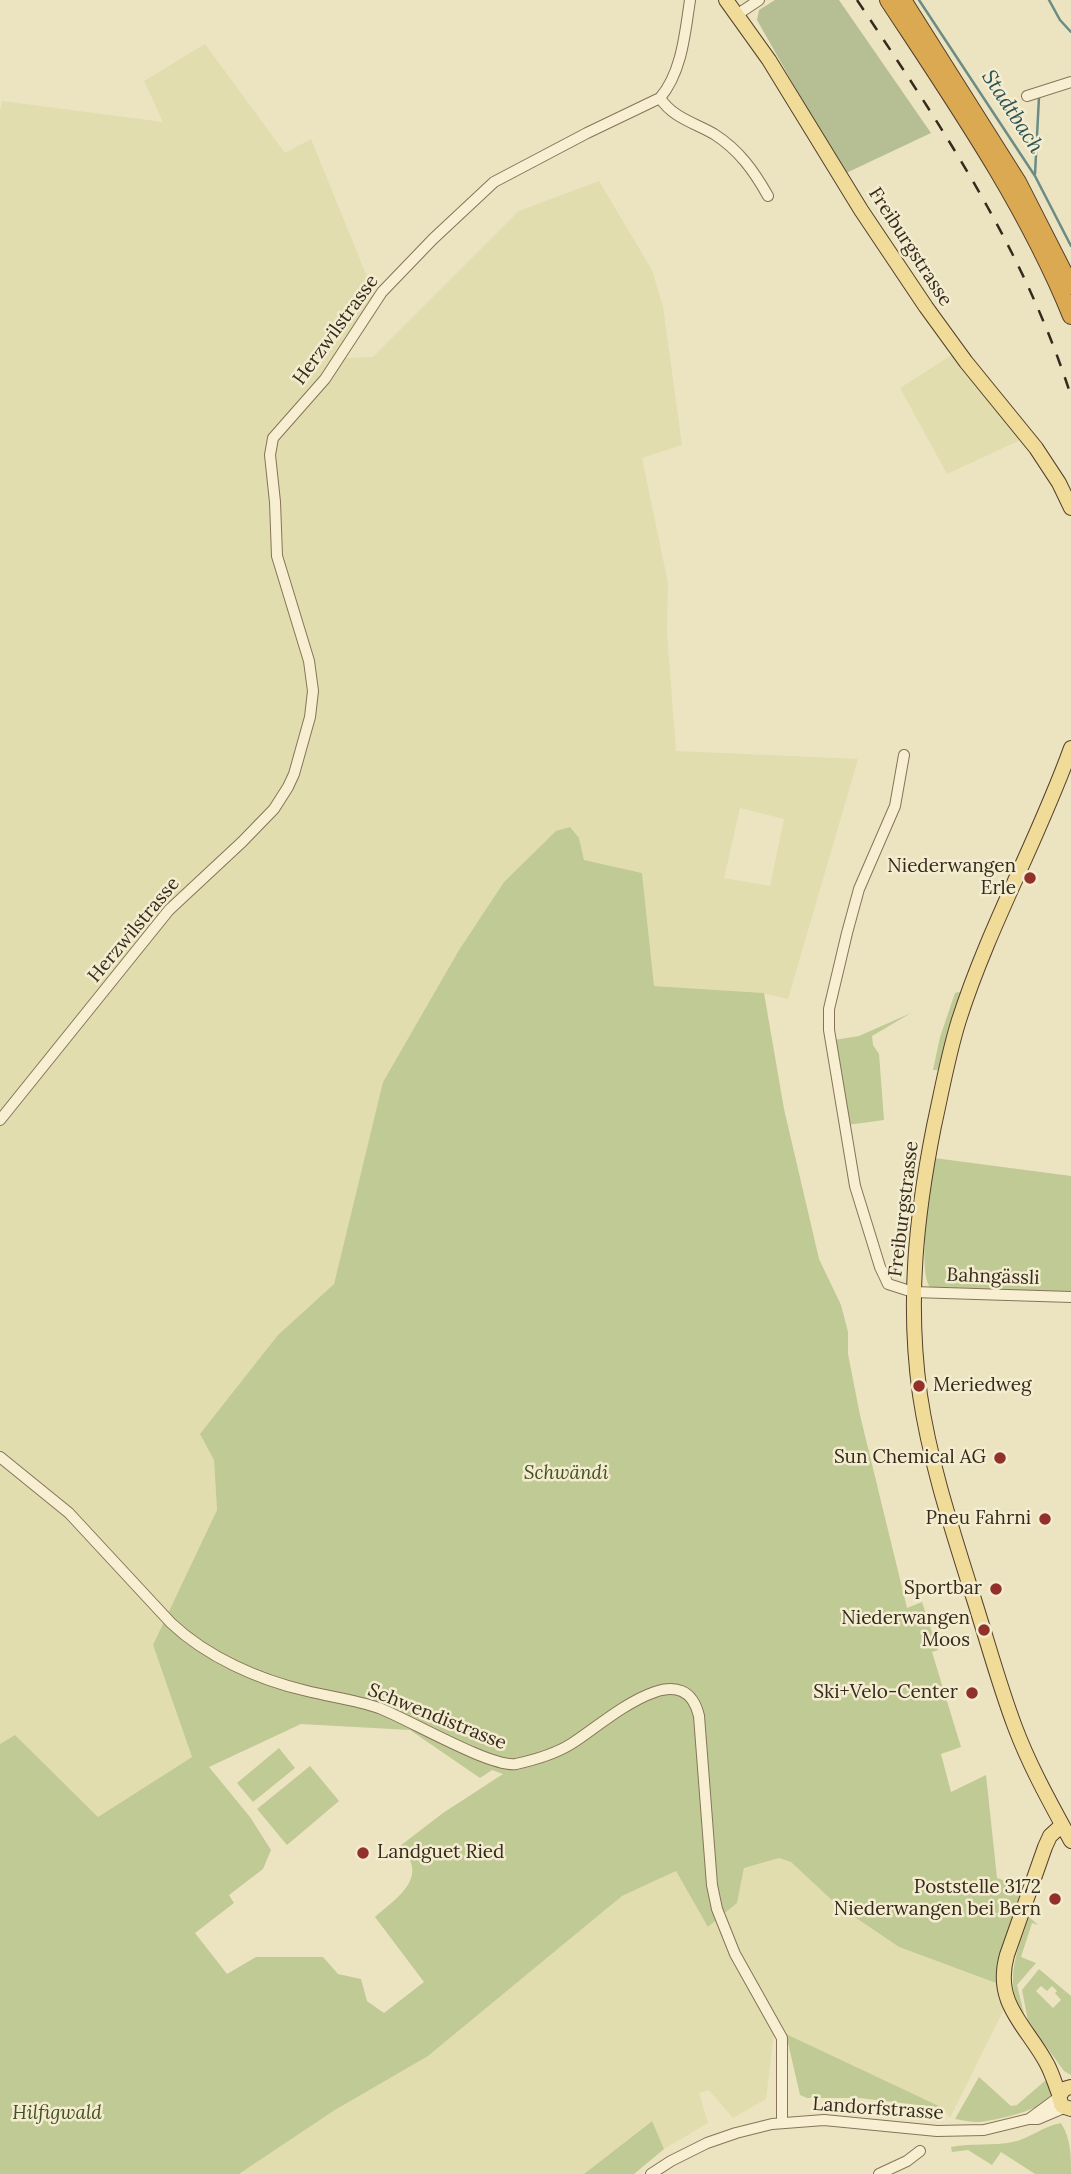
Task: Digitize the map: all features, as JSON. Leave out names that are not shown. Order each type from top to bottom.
[{"type":"highway","points":[[888,0],[1018,205],[1071,316]]},
{"type":"highway","points":[[903,0],[1008,164],[1039,219],[1071,286]]},
{"type":"main road","name":"Freiburgstrasse","points":[[726,0],[802,110],[900,269],[958,351],[1044,460],[1071,508]]},
{"type":"main road","name":"Freiburgstrasse","points":[[1071,748],[987,943],[952,1043],[923,1187],[915,1243],[913,1292],[921,1398],[930,1447],[946,1507],[1012,1719],[1030,1762],[1071,1841]]},
{"type":"main road","points":[[1062,1825],[1050,1836],[1041,1855],[1007,1955],[1004,1989],[1013,2012],[1048,2065],[1067,2100]]},
{"type":"street","points":[[690,0],[676,68],[660,99],[676,115],[716,135],[736,150],[751,167],[768,196]]},
{"type":"street","points":[[738,14],[759,0]]},
{"type":"street","points":[[1027,96],[1071,82]]},
{"type":"street","name":"Herzwilstrasse","points":[[0,1120],[169,911],[274,809],[294,774],[310,717],[313,691],[309,662],[277,556],[275,492],[270,455],[274,438],[325,379],[382,292],[494,182],[587,133],[660,99]]},
{"type":"street","points":[[904,755],[895,806],[859,889],[846,933],[829,1009],[829,1030],[853,1177],[880,1267],[888,1284],[913,1292]]},
{"type":"street","name":"Bahngässli","points":[[913,1292],[1071,1297]]},
{"type":"street","name":"Schwendistrasse","points":[[0,1457],[59,1503],[171,1623],[200,1645],[278,1683],[380,1709],[500,1762],[513,1764],[535,1759],[569,1746],[656,1691],[674,1688],[688,1694],[694,1700],[699,1716],[709,1850],[718,1909],[735,1954],[779,2030],[784,2045],[782,2123]]},
{"type":"street","name":"Landorfstrasse","points":[[651,2174],[707,2143],[736,2133],[782,2123],[832,2121],[958,2132],[992,2129],[1028,2119],[1067,2100]]},
{"type":"street","points":[[878,2174],[907,2161],[920,2151]]},
{"type":"shaded area","points":[[205,44],[285,153],[311,139],[374,294],[345,358],[373,357],[519,211],[599,181],[652,270],[663,307],[682,445],[642,458],[668,583],[667,633],[676,751],[858,759],[788,999],[763,993],[654,986],[642,873],[584,860],[579,838],[504,882],[459,950],[383,1082],[334,1284],[278,1335],[214,1460],[217,1510],[153,1645],[192,1757],[98,1817],[15,1735],[0,1744],[0,111],[2,101],[163,122],[144,81]],"holes":[[[740,808],[784,819],[770,886],[724,878]]]},
{"type":"shaded area","points":[[958,351],[1027,437],[947,474],[900,388]]},
{"type":"shaded area","points":[[779,1858],[791,1862],[837,1905],[899,1947],[996,1983],[1003,2011],[950,2118],[942,2108],[786,2034],[774,2034],[766,2099],[733,2118],[709,2090],[699,2093],[708,2123],[664,2149],[651,2121],[584,2174],[239,2174],[335,2110],[428,2056],[622,1896],[676,1871],[709,1927],[737,1903],[744,1868]]},
{"type":"green space","points":[[775,0],[839,0],[931,133],[844,174],[757,20],[759,10]]},
{"type":"green space","name":"Schwändi","points":[[570,827],[579,838],[584,860],[642,873],[654,986],[764,993],[784,1109],[819,1259],[841,1305],[848,1332],[848,1354],[860,1415],[907,1608],[922,1602],[938,1650],[932,1652],[961,1747],[941,1754],[951,1792],[986,1775],[997,1878],[1022,1887],[998,1960],[996,1983],[899,1947],[837,1905],[791,1862],[779,1858],[744,1868],[737,1903],[708,1927],[676,1871],[622,1896],[428,2056],[335,2110],[239,2174],[0,2174],[0,1744],[15,1735],[98,1817],[192,1757],[153,1645],[217,1510],[214,1460],[200,1434],[278,1335],[334,1284],[383,1082],[459,950],[504,882],[556,831]],"holes":[[[301,1724],[410,1730],[480,1778],[492,1770],[503,1774],[443,1813],[400,1846],[409,1857],[412,1877],[401,1893],[375,1917],[424,1982],[384,2013],[367,2001],[361,1979],[338,1974],[323,1957],[256,1957],[227,1974],[195,1933],[234,1903],[229,1895],[263,1869],[271,1850],[250,1817],[209,1767]]]},
{"type":"green space","points":[[963,991],[941,1065],[937,1070],[933,1070],[940,1037],[955,993]]},
{"type":"green space","points":[[911,1013],[872,1036],[873,1045],[879,1054],[884,1120],[847,1125],[834,1040],[859,1036]]},
{"type":"green space","points":[[934,1158],[1071,1176],[1071,1293],[930,1287],[926,1278],[925,1245]]},
{"type":"green space","points":[[279,1748],[295,1768],[253,1802],[237,1783]]},
{"type":"green space","points":[[310,1766],[339,1801],[287,1845],[257,1809]]},
{"type":"green space","points":[[1029,1917],[1038,1925],[1032,1923],[1021,1957],[1036,1963],[1017,1985],[1025,2018],[1014,1993],[1013,1980],[1016,1955]]},
{"type":"green space","points":[[1039,1969],[1071,1996],[1071,2075],[1064,2071],[1028,2021],[1022,1990]],"holes":[[[1041,1986],[1047,1991],[1052,1986],[1061,2000],[1053,2008],[1036,1991]]]},
{"type":"green space","points":[[786,2034],[943,2108],[860,2098],[807,2098],[800,2095]]},
{"type":"green space","points":[[979,2077],[1011,2106],[1017,2105],[1047,2079],[1051,2095],[1029,2110],[1006,2117],[978,2122],[955,2119]]},
{"type":"green space","points":[[652,2121],[664,2149],[634,2174],[584,2174]]},
{"type":"green space","points":[[1061,2123],[1069,2141],[1071,2174],[1035,2174],[1001,2152],[992,2165],[968,2150],[952,2152],[951,2147],[1013,2142]]},
{"type":"waterway","name":"Stadtbach","points":[[919,0],[1035,176],[1071,246]]},
{"type":"waterway","points":[[1049,0],[1060,20],[1071,32]]},
{"type":"waterway","points":[[1035,174],[1039,97]]},
{"type":"railway","points":[[857,0],[950,142],[978,190],[1030,290],[1071,396]]},
{"type":"place","name":"Niederwangen Erle","points":[[1030,878]]},
{"type":"place","name":"Meriedweg","points":[[919,1386]]},
{"type":"place","name":"Sun Chemical AG","points":[[1000,1458]]},
{"type":"place","name":"Pneu Fahrni","points":[[1045,1519]]},
{"type":"place","name":"Sportbar","points":[[996,1589]]},
{"type":"place","name":"Niederwangen Moos","points":[[984,1630]]},
{"type":"place","name":"Ski+Velo-Center","points":[[972,1693]]},
{"type":"place","name":"Landguet Ried","points":[[363,1853]]},
{"type":"place","name":"Poststelle 3172 Niederwangen bei Bern","points":[[1055,1899]]},
{"type":"park label","name":"Hilfigwald","points":[[57,2114]]}]
